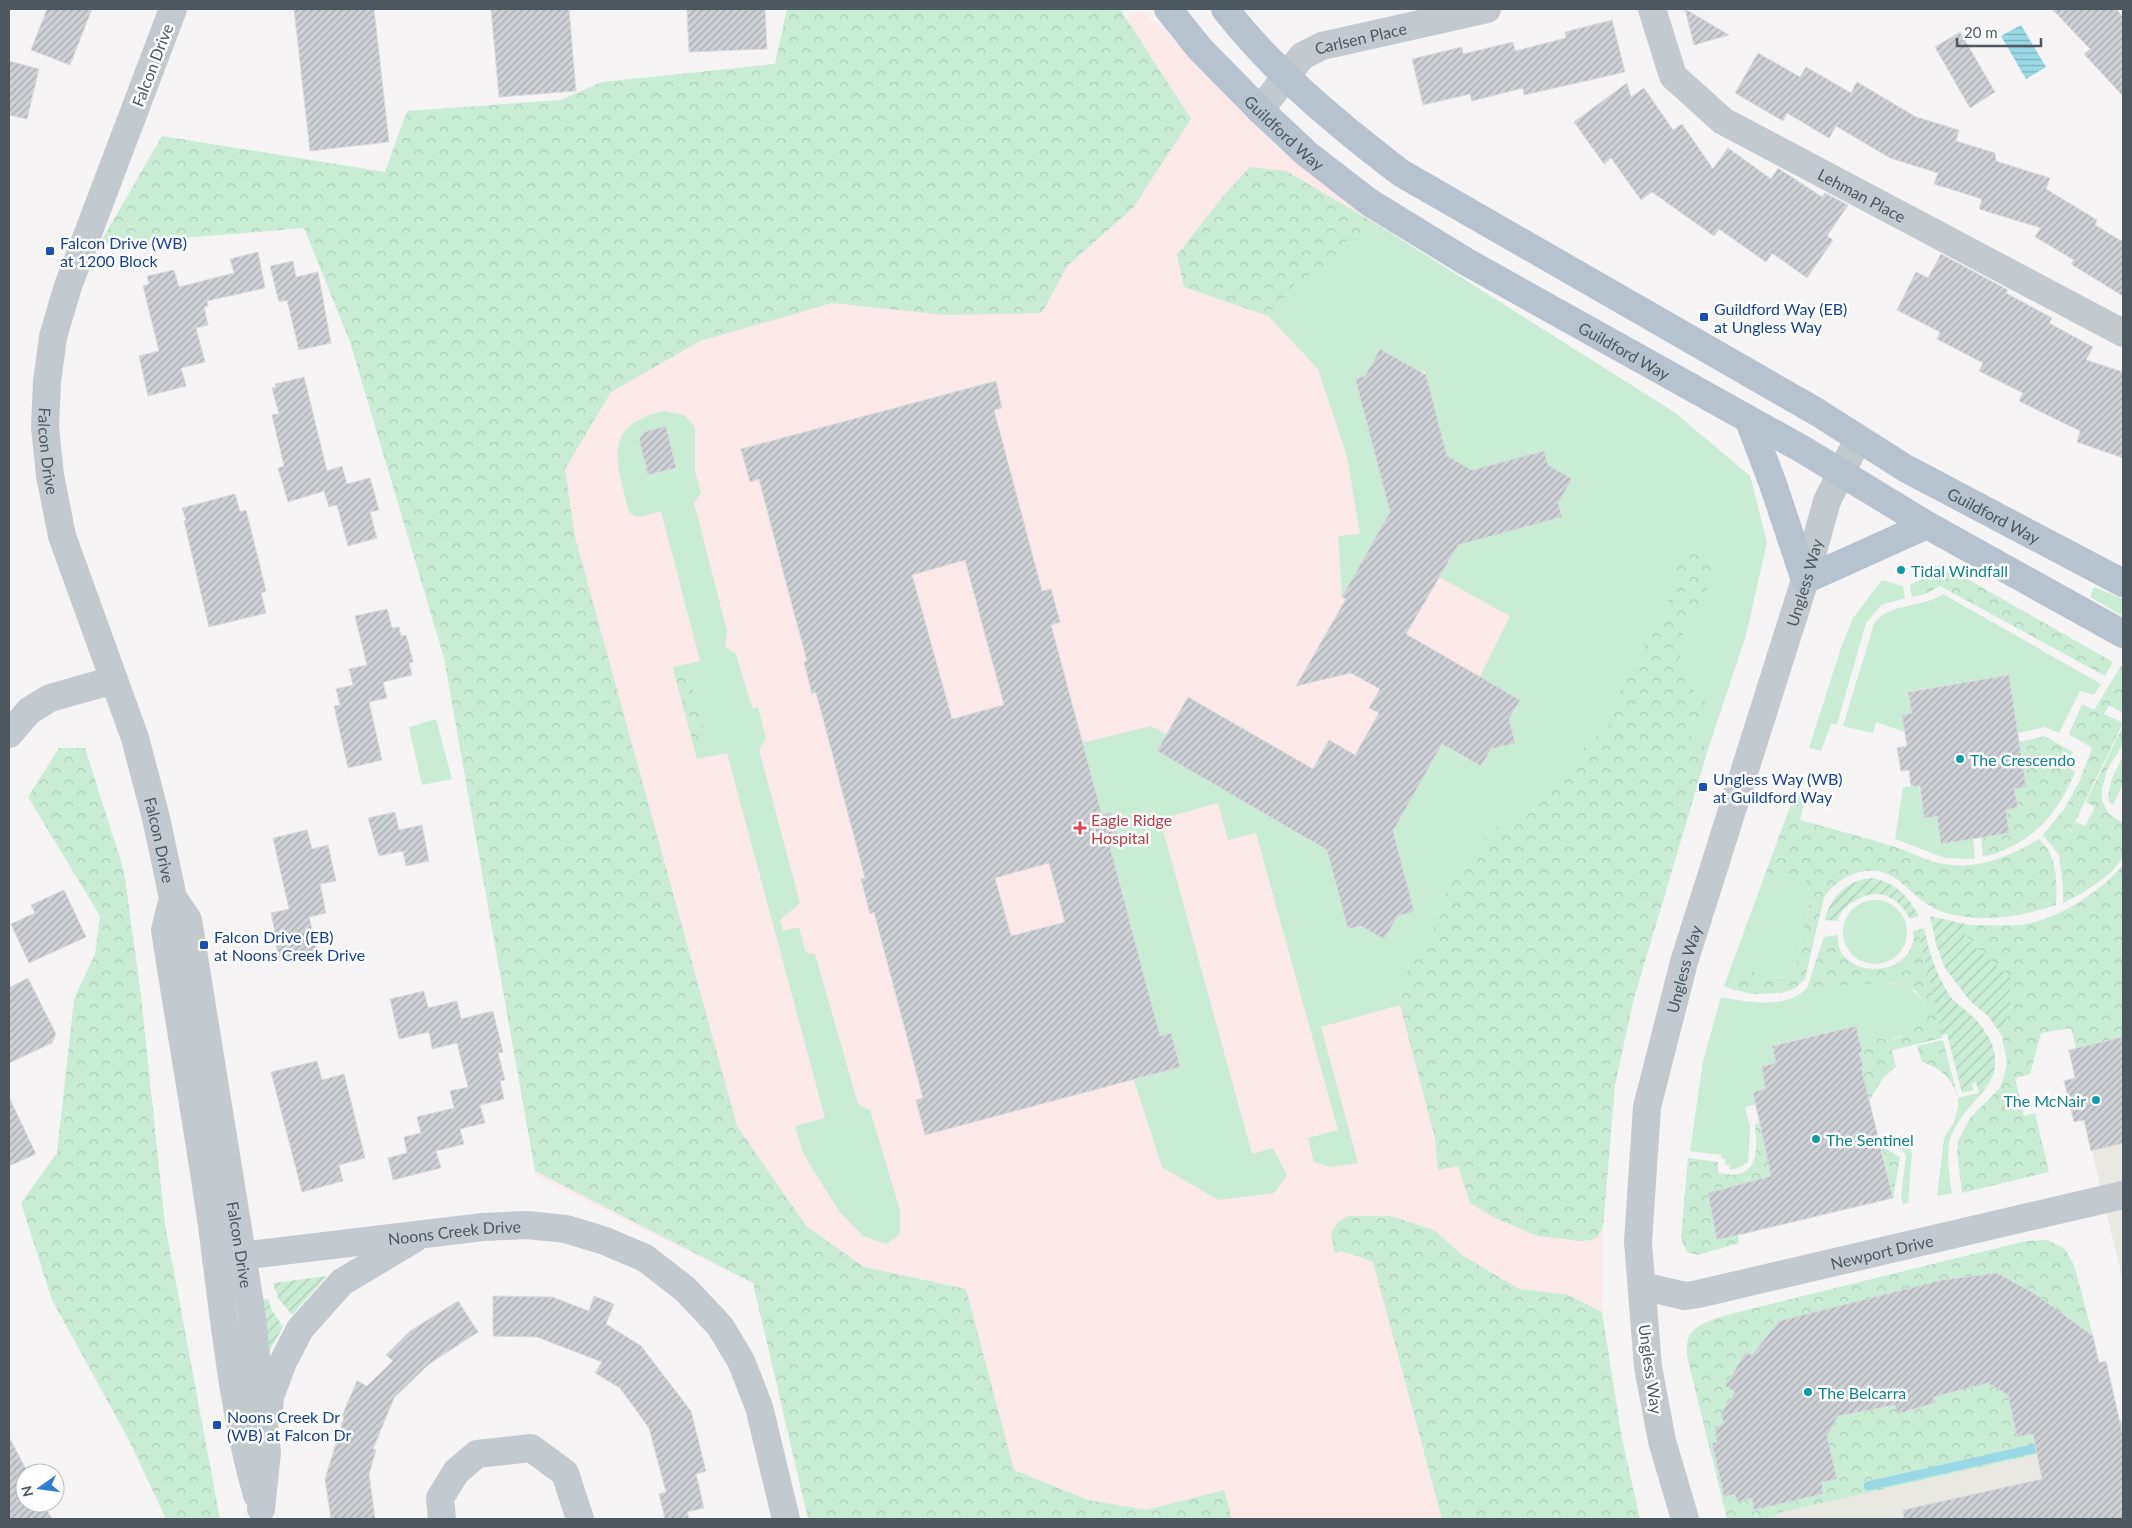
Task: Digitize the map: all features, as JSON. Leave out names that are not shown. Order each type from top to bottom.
[{"type":"main road","name":"Guildford Way","points":[[1168,9],[1200,49],[1260,110],[1307,154],[1370,202],[1465,261],[1841,473],[1927,525],[2123,634]]},
{"type":"main road","name":"Guildford Way","points":[[1225,9],[1286,76],[1339,126],[1401,173],[1817,412],[1904,468],[2123,583]]},
{"type":"main road","points":[[1749,421],[1806,580],[1927,525]]},
{"type":"street","name":"Falcon Drive","points":[[173,9],[68,286],[53,337],[47,382],[45,427],[50,475],[62,536],[134,738],[156,818],[172,898],[165,930],[216,1259]]},
{"type":"street","name":"Carlsen Place","points":[[1260,110],[1302,56],[1322,46],[1487,9]]},
{"type":"street","name":"Lehman Place","points":[[1652,9],[1673,76],[1723,121],[2123,333]]},
{"type":"street","name":"Ungless Way","points":[[1685,1519],[1662,1441],[1652,1386],[1642,1286],[1638,1242],[1647,1107],[1684,962],[1806,580],[1827,501],[1858,439]]},
{"type":"street","points":[[9,734],[29,711],[50,698],[114,680]]},
{"type":"street","name":"Falcon Drive","points":[[172,898],[188,920],[243,1257],[267,1452],[262,1514]]},
{"type":"street","name":"Newport Drive","points":[[1642,1286],[1685,1296],[1698,1294],[2123,1194]]},
{"type":"street","name":"Noons Creek Drive","points":[[216,1259],[492,1226],[526,1225],[566,1229],[605,1241],[645,1258],[685,1289],[720,1326],[741,1361],[759,1407],[786,1519]]},
{"type":"street","points":[[267,1452],[270,1397],[283,1362],[300,1329],[342,1282],[422,1234]]},
{"type":"street","points":[[216,1259],[244,1452],[262,1514]]},
{"type":"street","points":[[442,1519],[440,1498],[456,1472],[477,1454],[531,1448],[565,1473],[580,1519]]},
{"type":"shaded area","name":"Eagle Ridge Hospital","points":[[1142,11],[1383,228],[1674,412],[1750,476],[1767,542],[1746,635],[1708,749],[1633,1002],[1615,1085],[1603,1227],[1602,1312],[1622,1439],[1640,1519],[809,1519],[753,1283],[536,1176],[385,324]]},
{"type":"shaded area","points":[[2123,1143],[2123,1281],[2092,1151]]},
{"type":"shaded area","points":[[2123,1435],[2123,1519],[1766,1519],[1775,1517],[1777,1513]]},
{"type":"green space","points":[[787,9],[1120,9],[1191,119],[1133,208],[1067,266],[1042,313],[945,315],[832,303],[700,341],[611,392],[565,469],[575,537],[737,1126],[806,1226],[864,1267],[966,1289],[1014,1470],[1088,1500],[1146,1510],[1224,1490],[1232,1519],[808,1519],[753,1283],[535,1171],[444,658],[350,342],[304,228],[99,245],[162,136],[385,172],[407,111],[561,100],[602,82],[775,64]]},
{"type":"green space","points":[[1250,167],[1286,171],[1383,228],[1348,238],[1336,264],[1298,281],[1268,316],[1184,287],[1177,255],[1224,195]]},
{"type":"green space","points":[[1383,228],[1674,412],[1750,476],[1767,542],[1746,635],[1708,749],[1690,736],[1708,704],[1678,674],[1682,630],[1703,601],[1678,552],[1674,588],[1653,632],[1625,676],[1608,726],[1578,753],[1550,790],[1498,825],[1455,868],[1433,928],[1409,961],[1400,1005],[1321,1027],[1358,1163],[1330,1167],[1314,1162],[1308,1138],[1338,1130],[1256,833],[1228,840],[1218,803],[1160,819],[1252,1154],[1273,1148],[1287,1175],[1274,1193],[1218,1200],[1162,1167],[1134,1080],[1180,1067],[1171,1033],[1160,1036],[1110,847],[1120,844],[1112,813],[1102,815],[1082,743],[1151,726],[1166,734],[1157,751],[1327,850],[1348,929],[1361,926],[1384,939],[1398,916],[1414,911],[1393,831],[1442,744],[1481,766],[1491,749],[1515,743],[1480,677],[1510,616],[1439,577],[1458,545],[1562,517],[1544,451],[1472,470],[1447,456],[1425,371],[1408,375],[1405,363],[1380,349],[1365,376],[1355,379],[1390,512],[1342,597],[1338,536],[1360,534],[1347,456],[1318,369],[1268,316],[1298,281],[1336,264],[1348,238]]},
{"type":"green space","points":[[664,411],[684,415],[695,427],[695,471],[701,493],[694,503],[727,631],[725,646],[736,654],[752,708],[758,707],[766,738],[759,750],[800,903],[780,920],[783,931],[799,927],[806,953],[815,954],[858,1104],[870,1110],[900,1210],[900,1234],[886,1244],[863,1236],[839,1211],[804,1155],[795,1126],[825,1118],[727,753],[697,759],[673,667],[700,661],[661,511],[645,516],[633,515],[629,512],[618,462],[618,449],[622,437],[630,426],[644,418]]},
{"type":"green space","points":[[1677,552],[1699,554],[1713,568],[1703,601],[1683,630],[1678,674],[1708,704],[1691,736],[1708,749],[1633,1002],[1615,1085],[1603,1227],[1597,1237],[1592,1240],[1581,1241],[1538,1236],[1497,1219],[1470,1203],[1458,1166],[1438,1170],[1435,1138],[1400,1005],[1409,961],[1433,928],[1455,868],[1498,825],[1550,790],[1578,753],[1608,726],[1625,676],[1653,632],[1674,588]]},
{"type":"green space","points":[[1932,564],[1953,571],[2113,662],[2105,676],[1940,586],[1926,594],[1912,597],[1910,585],[1922,579]]},
{"type":"green space","points":[[1882,580],[1903,586],[1905,598],[1881,605],[1866,623],[1837,724],[1831,724],[1821,751],[1809,748],[1840,651],[1853,618]]},
{"type":"green space","points":[[2094,587],[2123,599],[2123,616],[2090,597]]},
{"type":"green space","points":[[1943,594],[2101,684],[2094,695],[2080,691],[2059,733],[2045,727],[2018,733],[2009,675],[1909,691],[1912,713],[1902,715],[1905,732],[1876,722],[1873,733],[1843,726],[1874,624],[1888,612],[1925,602]]},
{"type":"green space","points":[[2121,666],[2123,667],[2123,713],[2109,705],[2104,714],[2123,723],[2063,847],[2076,822],[2085,826],[2095,807],[2086,802],[2123,726],[2123,744],[2107,770],[2102,789],[2102,801],[2109,814],[2123,823],[2124,850],[2119,862],[2106,876],[2063,903],[2059,855],[2043,835],[2065,808],[2080,780],[2092,748],[2069,734],[2082,704],[2094,710]]},
{"type":"green space","points":[[683,675],[697,699],[702,716],[703,734],[701,743],[694,747],[675,676]]},
{"type":"green space","points":[[436,719],[452,779],[422,785],[409,727]]},
{"type":"green space","points":[[2044,736],[2073,752],[2068,767],[2075,772],[2068,788],[2051,815],[2028,836],[2000,852],[1983,857],[1981,837],[2009,832],[2006,810],[2018,807],[2014,789],[2026,787],[2019,742]]},
{"type":"green space","points":[[59,748],[85,748],[124,871],[141,996],[165,1224],[220,1519],[166,1519],[129,1440],[52,1300],[21,1203],[57,1153],[74,999],[95,954],[100,916],[28,797]]},
{"type":"green space","points":[[2123,757],[2123,784],[2113,805],[2109,802],[2109,790],[2117,767]]},
{"type":"green space","points":[[1919,786],[1924,818],[1937,816],[1941,843],[1973,838],[1975,859],[1945,858],[1895,839],[1903,787]]},
{"type":"green space","points":[[1797,788],[1807,791],[1800,820],[1883,843],[1931,861],[1945,864],[1973,865],[1987,862],[2013,853],[2039,839],[2053,861],[2056,878],[2056,905],[2029,913],[2002,917],[1974,918],[1960,916],[1934,908],[1884,872],[1857,873],[1839,882],[1824,897],[1805,979],[1794,989],[1781,993],[1751,994],[1732,989],[1738,977],[1749,970],[1767,978],[1787,977],[1796,964],[1811,897],[1805,878],[1788,874],[1760,888]]},
{"type":"green space","points":[[2123,865],[2123,1037],[2076,1048],[2071,1028],[2041,1033],[2030,1074],[2015,1078],[2024,1116],[2035,1113],[2049,1172],[1962,1193],[1957,1151],[1958,1141],[1970,1118],[2000,1088],[2004,1076],[2007,1063],[2002,1036],[2010,1006],[2011,978],[1972,944],[1965,935],[1969,925],[2020,925],[2048,918],[2090,895]]},
{"type":"green space","points":[[1788,874],[1805,878],[1811,897],[1796,964],[1787,977],[1735,979],[1732,989],[1724,986],[1760,888]]},
{"type":"green space","points":[[1873,878],[1881,880],[1900,891],[1906,896],[1919,916],[1910,919],[1894,900],[1887,896],[1871,894],[1846,907],[1840,914],[1838,921],[1825,920],[1831,903],[1841,890],[1855,882]]},
{"type":"green space","points":[[1875,900],[1893,906],[1901,914],[1907,932],[1901,950],[1893,958],[1875,964],[1857,958],[1849,950],[1843,932],[1849,914],[1857,906]]},
{"type":"green space","points":[[1930,916],[1969,925],[1965,935],[1972,944],[2011,978],[2010,1006],[2002,1036],[1989,1017],[1970,1001],[1945,968],[1936,944]]},
{"type":"green space","points":[[1924,928],[1928,946],[1945,988],[1952,999],[1979,1024],[1992,1043],[1995,1054],[1993,1074],[1988,1085],[1979,1096],[1976,1082],[1972,1083],[1973,1090],[1962,1093],[1947,1034],[1942,1035],[1918,930]]},
{"type":"green space","points":[[1918,930],[1943,1038],[1892,1050],[1896,1067],[1883,1078],[1869,1101],[1853,1069],[1861,1066],[1859,1053],[1862,1051],[1860,1039],[1894,1039],[1901,1037],[1921,1018],[1926,1008],[1925,1003],[1916,991],[1894,982],[1807,988],[1824,937],[1837,935],[1842,954],[1852,963],[1863,968],[1875,969],[1888,967],[1899,962],[1907,955],[1912,944],[1913,931]]},
{"type":"green space","points":[[1873,982],[1902,985],[1914,992],[1925,1003],[1923,1015],[1919,1021],[1906,1033],[1892,1039],[1860,1039],[1855,1026],[1772,1045],[1776,1063],[1762,1066],[1766,1089],[1753,1092],[1756,1104],[1745,1107],[1750,1127],[1748,1162],[1737,1169],[1729,1169],[1730,1165],[1725,1165],[1725,1159],[1722,1159],[1721,1155],[1690,1151],[1703,1061],[1721,997],[1742,1001],[1778,1002],[1799,995],[1807,988]]},
{"type":"green space","points":[[1943,1040],[1958,1098],[1953,1085],[1941,1071],[1922,1062],[1917,1046]]},
{"type":"green space","points":[[1978,1093],[1979,1096],[1959,1120],[1950,1140],[1948,1162],[1952,1193],[1937,1196],[1944,1138],[1954,1122],[1958,1098]]},
{"type":"green space","points":[[1759,1123],[1767,1157],[1789,1171],[1708,1193],[1717,1239],[1738,1235],[1739,1243],[1698,1255],[1687,1252],[1681,1238],[1688,1158],[1718,1162],[1718,1173],[1736,1175],[1745,1171],[1754,1160],[1756,1146],[1755,1124]]},
{"type":"green space","points":[[1889,1137],[1896,1143],[1909,1146],[1912,1154],[1908,1203],[1903,1204],[1901,1196],[1906,1155],[1903,1151],[1882,1138]]},
{"type":"green space","points":[[1878,1144],[1900,1157],[1893,1198],[1883,1151],[1864,1156]]},
{"type":"green space","points":[[1348,1216],[1391,1216],[1434,1230],[1462,1255],[1519,1289],[1569,1295],[1602,1312],[1622,1439],[1640,1519],[1442,1519],[1373,1262],[1342,1251],[1334,1253],[1331,1232],[1338,1222]]},
{"type":"green space","points":[[2048,1240],[2065,1249],[2074,1265],[2093,1336],[1997,1273],[1942,1280],[1779,1321],[1752,1355],[1746,1352],[1725,1386],[1735,1392],[1722,1414],[1724,1424],[1715,1427],[1717,1442],[1712,1444],[1724,1497],[1735,1494],[1737,1502],[1752,1498],[1754,1510],[1823,1494],[1822,1481],[1837,1479],[1827,1436],[1838,1416],[1886,1407],[1891,1389],[1897,1414],[1934,1403],[1930,1381],[1944,1394],[1988,1383],[2008,1395],[2017,1437],[2033,1434],[2035,1446],[2123,1420],[2123,1435],[1778,1513],[1775,1517],[1766,1519],[1727,1519],[1687,1356],[1688,1338],[1695,1329],[1711,1320],[1734,1313],[2026,1241]]},
{"type":"green space","points":[[327,1276],[292,1315],[278,1298],[273,1283]]},
{"type":"green space","points":[[268,1299],[272,1310],[283,1327],[268,1353],[259,1300]]},
{"type":"water","points":[[2021,25],[2046,67],[2026,79],[2001,36]]},
{"type":"building","points":[[47,9],[92,9],[70,65],[31,50]]},
{"type":"building","points":[[294,9],[374,9],[389,142],[310,151]]},
{"type":"building","points":[[491,9],[569,9],[576,91],[499,97]]},
{"type":"building","points":[[687,9],[765,9],[767,49],[689,52]]},
{"type":"building","points":[[1685,9],[1729,35],[1694,45]]},
{"type":"building","points":[[2052,9],[2116,9],[2123,17],[2123,96],[2084,54],[2090,49]]},
{"type":"building","points":[[1612,20],[1625,72],[1524,95],[1523,88],[1472,101],[1470,94],[1423,105],[1412,59],[1462,47],[1463,54],[1513,42],[1515,51],[1566,38],[1565,32]]},
{"type":"building","points":[[1960,32],[1995,92],[1970,108],[1935,47]]},
{"type":"building","points":[[1758,53],[1800,77],[1806,67],[1851,93],[1857,82],[1916,117],[1959,130],[1956,141],[1995,153],[1996,161],[2050,178],[2046,189],[2097,220],[2095,225],[2123,242],[2123,296],[2071,264],[2074,260],[2035,237],[2041,228],[1979,209],[1982,199],[1934,184],[1938,173],[1890,158],[1836,126],[1829,138],[1787,113],[1783,121],[1735,93]]},
{"type":"building","points":[[9,61],[39,69],[27,119],[9,115]]},
{"type":"building","points":[[1627,83],[1631,97],[1644,88],[1673,130],[1682,124],[1713,169],[1728,148],[1771,179],[1778,168],[1822,197],[1825,193],[1848,205],[1827,236],[1833,240],[1807,278],[1772,253],[1766,262],[1719,229],[1714,236],[1652,192],[1641,200],[1611,158],[1604,164],[1574,122]]},
{"type":"building","points":[[258,252],[265,288],[207,301],[208,306],[204,307],[208,325],[196,328],[205,362],[181,368],[186,386],[148,396],[139,356],[159,351],[143,286],[149,284],[147,276],[174,270],[179,287],[234,273],[230,259]]},
{"type":"building","points":[[1941,254],[2008,290],[2006,293],[2052,318],[2049,323],[2093,347],[2086,360],[2123,372],[2123,458],[2077,442],[2080,431],[2019,401],[2023,393],[1979,371],[1983,363],[1937,339],[1940,332],[1897,310],[1916,272],[1928,278]]},
{"type":"building","points":[[293,261],[296,277],[318,272],[331,343],[299,350],[287,300],[279,302],[270,266]]},
{"type":"building","points":[[1380,349],[1426,375],[1447,456],[1472,470],[1544,451],[1548,465],[1572,479],[1558,503],[1562,517],[1458,545],[1406,634],[1520,700],[1509,719],[1515,743],[1491,749],[1481,766],[1442,744],[1393,831],[1414,911],[1398,916],[1384,939],[1361,926],[1348,929],[1327,850],[1157,751],[1188,697],[1313,769],[1329,740],[1355,755],[1379,713],[1369,708],[1380,689],[1351,673],[1296,686],[1346,599],[1342,597],[1390,512],[1355,378],[1365,376]]},
{"type":"building","points":[[304,377],[327,471],[342,466],[347,484],[370,478],[379,510],[370,512],[377,538],[348,546],[337,505],[329,507],[324,491],[288,502],[278,468],[284,466],[272,415],[279,414],[272,388],[276,387],[275,384]]},
{"type":"building","name":"Eagle Ridge Hospital","points":[[996,381],[1002,408],[994,410],[1042,591],[1051,589],[1060,622],[1051,625],[1102,815],[1111,812],[1120,844],[1110,847],[1160,1036],[1171,1033],[1180,1067],[925,1135],[916,1100],[923,1098],[874,912],[870,914],[861,879],[865,878],[816,692],[812,694],[804,662],[807,661],[759,479],[750,482],[741,449]],"holes":[[[965,560],[1004,705],[952,719],[912,575]],[[1049,863],[1065,922],[1011,936],[995,878]]]},
{"type":"building","points":[[666,426],[676,468],[648,475],[639,439],[644,432]]},
{"type":"building","points":[[235,494],[240,512],[246,510],[266,591],[261,593],[266,613],[209,627],[182,508]]},
{"type":"building","points":[[387,609],[392,628],[399,627],[401,636],[406,635],[413,662],[409,663],[412,675],[383,682],[387,698],[369,702],[382,760],[348,768],[334,706],[340,705],[336,689],[353,685],[349,669],[367,665],[355,616]]},
{"type":"building","name":"The Crescendo","points":[[2009,675],[2026,787],[2014,789],[2018,807],[2006,810],[2009,833],[1941,844],[1937,816],[1924,818],[1920,786],[1911,786],[1909,770],[1901,771],[1897,748],[1907,746],[1902,715],[1912,713],[1908,692]]},
{"type":"building","points":[[395,812],[399,830],[422,825],[429,861],[406,866],[403,851],[379,856],[368,818]]},
{"type":"building","points":[[307,830],[312,849],[328,845],[336,881],[320,884],[326,913],[309,917],[317,950],[279,959],[271,913],[289,909],[273,838]]},
{"type":"building","points":[[64,890],[86,937],[29,963],[11,924],[35,913],[31,905]]},
{"type":"building","points":[[28,978],[56,1034],[52,1043],[9,1063],[9,988]]},
{"type":"building","points":[[424,991],[428,1008],[457,1001],[461,1019],[493,1011],[503,1052],[498,1053],[505,1080],[500,1081],[504,1099],[480,1105],[485,1123],[460,1129],[464,1144],[436,1151],[441,1168],[393,1180],[388,1158],[407,1153],[404,1137],[421,1133],[417,1117],[454,1108],[450,1091],[468,1087],[457,1043],[432,1049],[429,1032],[399,1039],[390,999]]},
{"type":"building","name":"The Sentinel","points":[[1856,1026],[1862,1051],[1859,1053],[1863,1066],[1861,1067],[1893,1198],[1717,1240],[1708,1193],[1771,1176],[1753,1092],[1765,1089],[1762,1066],[1776,1063],[1772,1046]]},
{"type":"building","name":"The McNair","points":[[2123,1037],[2123,1143],[2091,1151],[2084,1120],[2074,1122],[2064,1081],[2075,1078],[2069,1050]]},
{"type":"building","points":[[317,1061],[322,1080],[344,1074],[365,1158],[339,1165],[343,1181],[302,1192],[271,1072]]},
{"type":"building","points":[[9,1097],[36,1154],[9,1166]]},
{"type":"building","name":"The Belcarra","points":[[1997,1273],[2035,1294],[2093,1336],[2099,1363],[2106,1361],[2123,1436],[2123,1519],[1904,1519],[1903,1510],[2042,1479],[2033,1434],[2017,1437],[2008,1395],[1988,1383],[1933,1397],[1935,1403],[1897,1414],[1895,1405],[1838,1416],[1827,1436],[1837,1479],[1822,1482],[1823,1494],[1754,1510],[1752,1498],[1737,1502],[1735,1494],[1724,1497],[1712,1443],[1717,1442],[1715,1427],[1724,1424],[1721,1414],[1735,1392],[1725,1386],[1746,1352],[1752,1355],[1779,1321],[1942,1280]]},
{"type":"building","points":[[493,1296],[552,1297],[589,1311],[594,1296],[614,1304],[606,1324],[641,1346],[691,1411],[706,1471],[696,1474],[704,1508],[687,1512],[689,1519],[665,1519],[659,1494],[666,1492],[649,1428],[620,1388],[595,1373],[602,1362],[537,1337],[493,1336]]},
{"type":"building","points":[[458,1301],[478,1332],[429,1364],[394,1398],[373,1449],[376,1450],[369,1474],[375,1519],[331,1519],[325,1479],[344,1417],[342,1416],[357,1381],[367,1386],[393,1361],[386,1355],[410,1331]]},
{"type":"building","points":[[9,1437],[23,1463],[15,1463],[15,1513],[49,1513],[52,1519],[9,1519]]},
{"type":"waterway","points":[[1868,1486],[2046,1446]]},
{"type":"place","name":"Falcon Drive (WB) at 1200 Block","points":[[50,251]]},
{"type":"place","name":"Guildford Way (EB) at Ungless Way","points":[[1704,317]]},
{"type":"place","name":"Tidal Windfall","points":[[1901,570]]},
{"type":"place","name":"The Crescendo","points":[[1960,759]]},
{"type":"place","name":"Ungless Way (WB) at Guildford Way","points":[[1703,787]]},
{"type":"place","name":"Eagle Ridge Hospital","points":[[1080,828]]},
{"type":"place","name":"Falcon Drive (EB) at Noons Creek Drive","points":[[204,945]]},
{"type":"place","name":"The McNair","points":[[2096,1100]]},
{"type":"place","name":"The Sentinel","points":[[1816,1139]]},
{"type":"place","name":"The Belcarra","points":[[1808,1392]]},
{"type":"place","name":"Noons Creek Dr (WB) at Falcon Dr","points":[[217,1425]]}]
